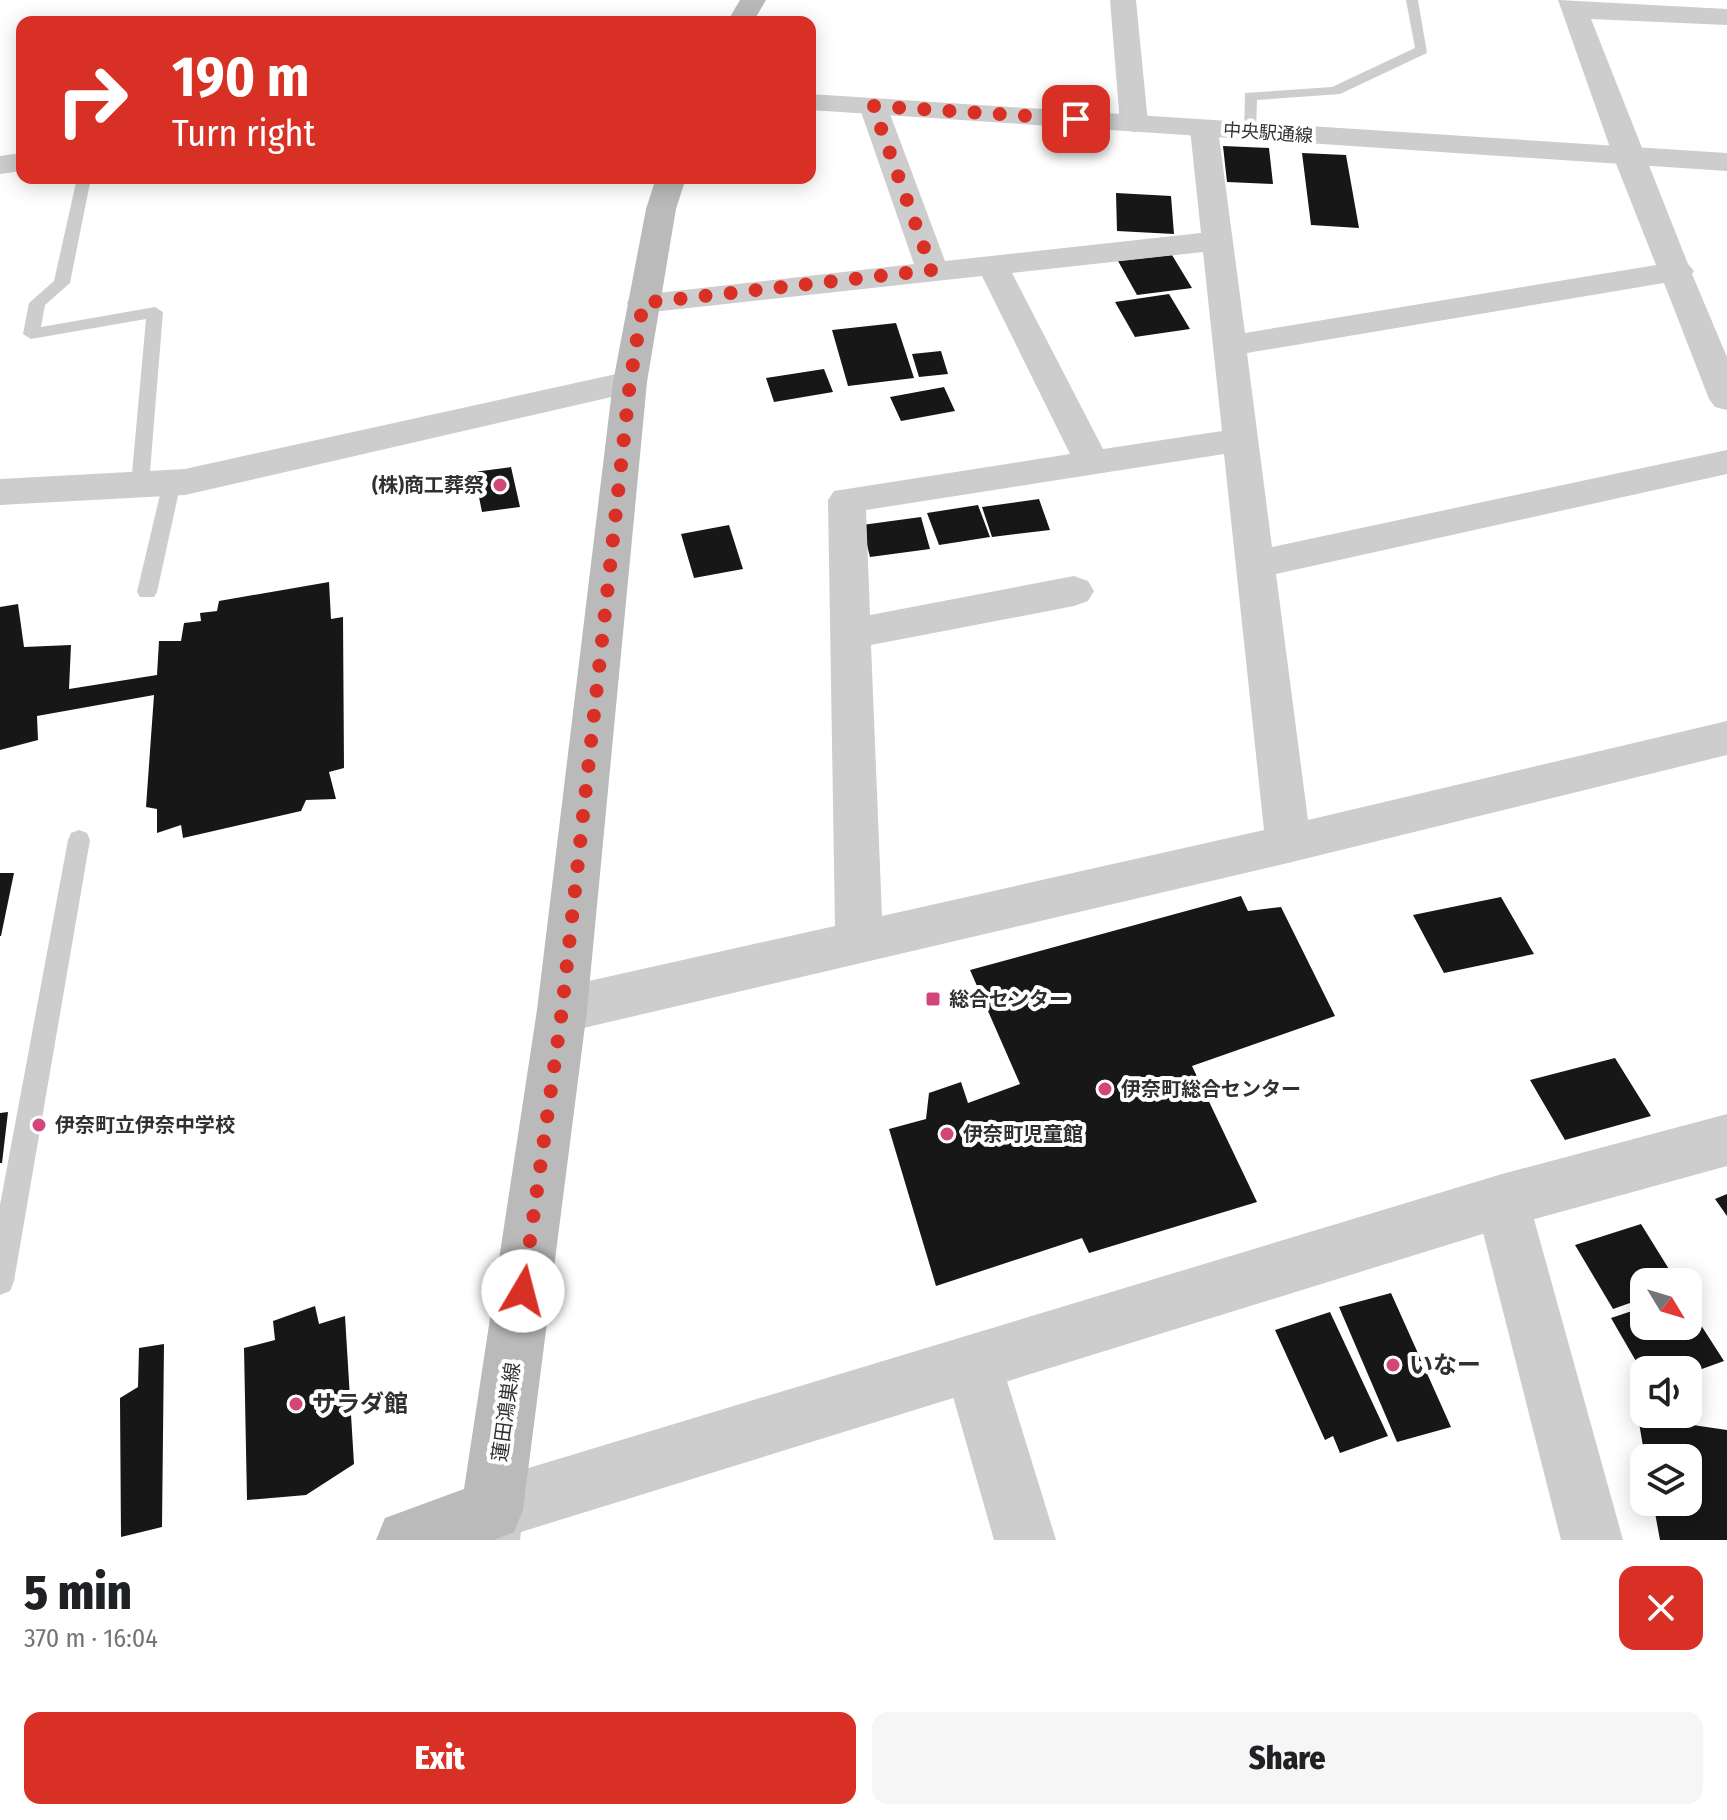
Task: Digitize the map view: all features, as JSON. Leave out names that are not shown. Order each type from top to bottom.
[{"type":"main road","name":"蓮田鴻巣線","points":[[490,1525],[562,1010],[630,382],[661,209],[669,184]]},
{"type":"main road","points":[[407,1540],[490,1525]]},
{"type":"street","points":[[1123,0],[1134,123]]},
{"type":"street","points":[[1727,17],[1573,5],[1628,156],[1678,271],[1727,399]]},
{"type":"street","name":"中央駅通線","points":[[816,102],[1727,162]]},
{"type":"street","points":[[873,106],[932,270]]},
{"type":"street","points":[[1204,129],[1288,844]]},
{"type":"street","points":[[643,303],[1216,241]]},
{"type":"street","points":[[992,264],[1092,462]]},
{"type":"street","points":[[1229,346],[1678,271]]},
{"type":"street","points":[[0,492],[156,483],[630,382]]},
{"type":"street","points":[[859,944],[847,500],[1240,440]]},
{"type":"street","points":[[1255,565],[1727,462]]},
{"type":"street","points":[[851,634],[1074,591]]},
{"type":"street","points":[[562,1010],[1288,844],[1727,738]]},
{"type":"street","points":[[490,1525],[973,1365],[1502,1201],[1727,1140]]},
{"type":"street","points":[[1502,1201],[1592,1540]]},
{"type":"street","points":[[973,1365],[1025,1540]]},
{"type":"lane","points":[[1249,132],[1250,96],[1335,91],[1422,50],[1412,0]]},
{"type":"lane","points":[[83,184],[62,283],[37,303],[31,334],[155,312],[156,483],[147,592]]},
{"type":"lane","points":[[0,1281],[79,840]]},
{"type":"building","points":[[1223,146],[1269,148],[1273,184],[1227,182]]},
{"type":"building","points":[[1302,153],[1346,155],[1359,228],[1311,225]]},
{"type":"building","points":[[1116,193],[1171,196],[1174,234],[1117,231]]},
{"type":"building","points":[[1172,255],[1192,288],[1137,295],[1118,261]]},
{"type":"building","points":[[1169,294],[1190,329],[1135,337],[1115,302]]},
{"type":"building","points":[[896,323],[914,378],[848,386],[832,330]]},
{"type":"building","points":[[941,351],[948,374],[919,377],[912,354]]},
{"type":"building","points":[[824,369],[833,392],[774,402],[766,378]]},
{"type":"building","points":[[944,387],[955,411],[901,421],[890,397]]},
{"type":"building","points":[[511,467],[520,507],[482,512],[474,472]]},
{"type":"building","points":[[1039,499],[1050,530],[992,537],[982,507]]},
{"type":"building","points":[[978,505],[990,537],[939,545],[927,513]]},
{"type":"building","points":[[921,517],[930,549],[870,557],[862,525]]},
{"type":"building","points":[[729,525],[743,569],[694,578],[681,534]]},
{"type":"building","points":[[329,582],[331,619],[343,617],[344,768],[329,772],[336,799],[306,800],[301,811],[183,838],[181,825],[157,833],[157,809],[146,807],[154,695],[37,716],[38,740],[0,750],[0,607],[18,604],[24,647],[71,645],[69,689],[157,675],[159,641],[181,641],[184,623],[201,621],[200,613],[217,611],[219,601]]},
{"type":"building","points":[[0,873],[14,873],[1,936],[0,936]]},
{"type":"building","name":"伊奈町総合センター","points":[[1241,896],[1248,911],[1281,907],[1335,1016],[1192,1066],[1257,1202],[1089,1253],[1082,1238],[936,1286],[889,1129],[926,1119],[929,1093],[961,1082],[968,1103],[1020,1084],[970,970]]},
{"type":"building","points":[[1501,897],[1534,954],[1444,973],[1413,915]]},
{"type":"building","points":[[1615,1058],[1651,1116],[1565,1140],[1530,1080]]},
{"type":"building","points":[[8,1112],[2,1163],[0,1163],[0,1113]]},
{"type":"building","points":[[1727,1194],[1727,1216],[1715,1199]]},
{"type":"building","points":[[1641,1224],[1668,1268],[1630,1268],[1630,1303],[1613,1309],[1575,1245]]},
{"type":"building","points":[[1391,1293],[1451,1427],[1397,1442],[1339,1307]]},
{"type":"building","points":[[315,1306],[319,1324],[345,1316],[354,1464],[306,1495],[247,1500],[244,1348],[275,1340],[273,1321]]},
{"type":"building","points":[[1330,1312],[1388,1436],[1340,1453],[1333,1436],[1325,1440],[1275,1330]]},
{"type":"building","points":[[1630,1312],[1630,1340],[1702,1340],[1702,1327],[1724,1361],[1702,1369],[1702,1356],[1633,1356],[1611,1318]]},
{"type":"building","points":[[164,1344],[162,1527],[121,1537],[120,1398],[138,1387],[139,1348]]},
{"type":"building","points":[[1702,1426],[1727,1430],[1727,1540],[1660,1540],[1656,1516],[1702,1516],[1702,1444],[1643,1444],[1640,1428]]},
{"type":"place","name":"(株)商工葬祭","points":[[500,485]]},
{"type":"place","name":"総合センター","points":[[933,999]]},
{"type":"place","name":"伊奈町総合センター","points":[[1105,1089]]},
{"type":"place","name":"伊奈町立伊奈中学校","points":[[39,1125]]},
{"type":"place","name":"伊奈町児童館","points":[[947,1134]]},
{"type":"place","name":"いなー","points":[[1393,1365]]},
{"type":"place","name":"サラダ館","points":[[296,1404]]},
{"type":"route","points":[[523,1291],[562,1010],[630,382],[643,303],[932,270],[873,106],[1076,119]]}]
